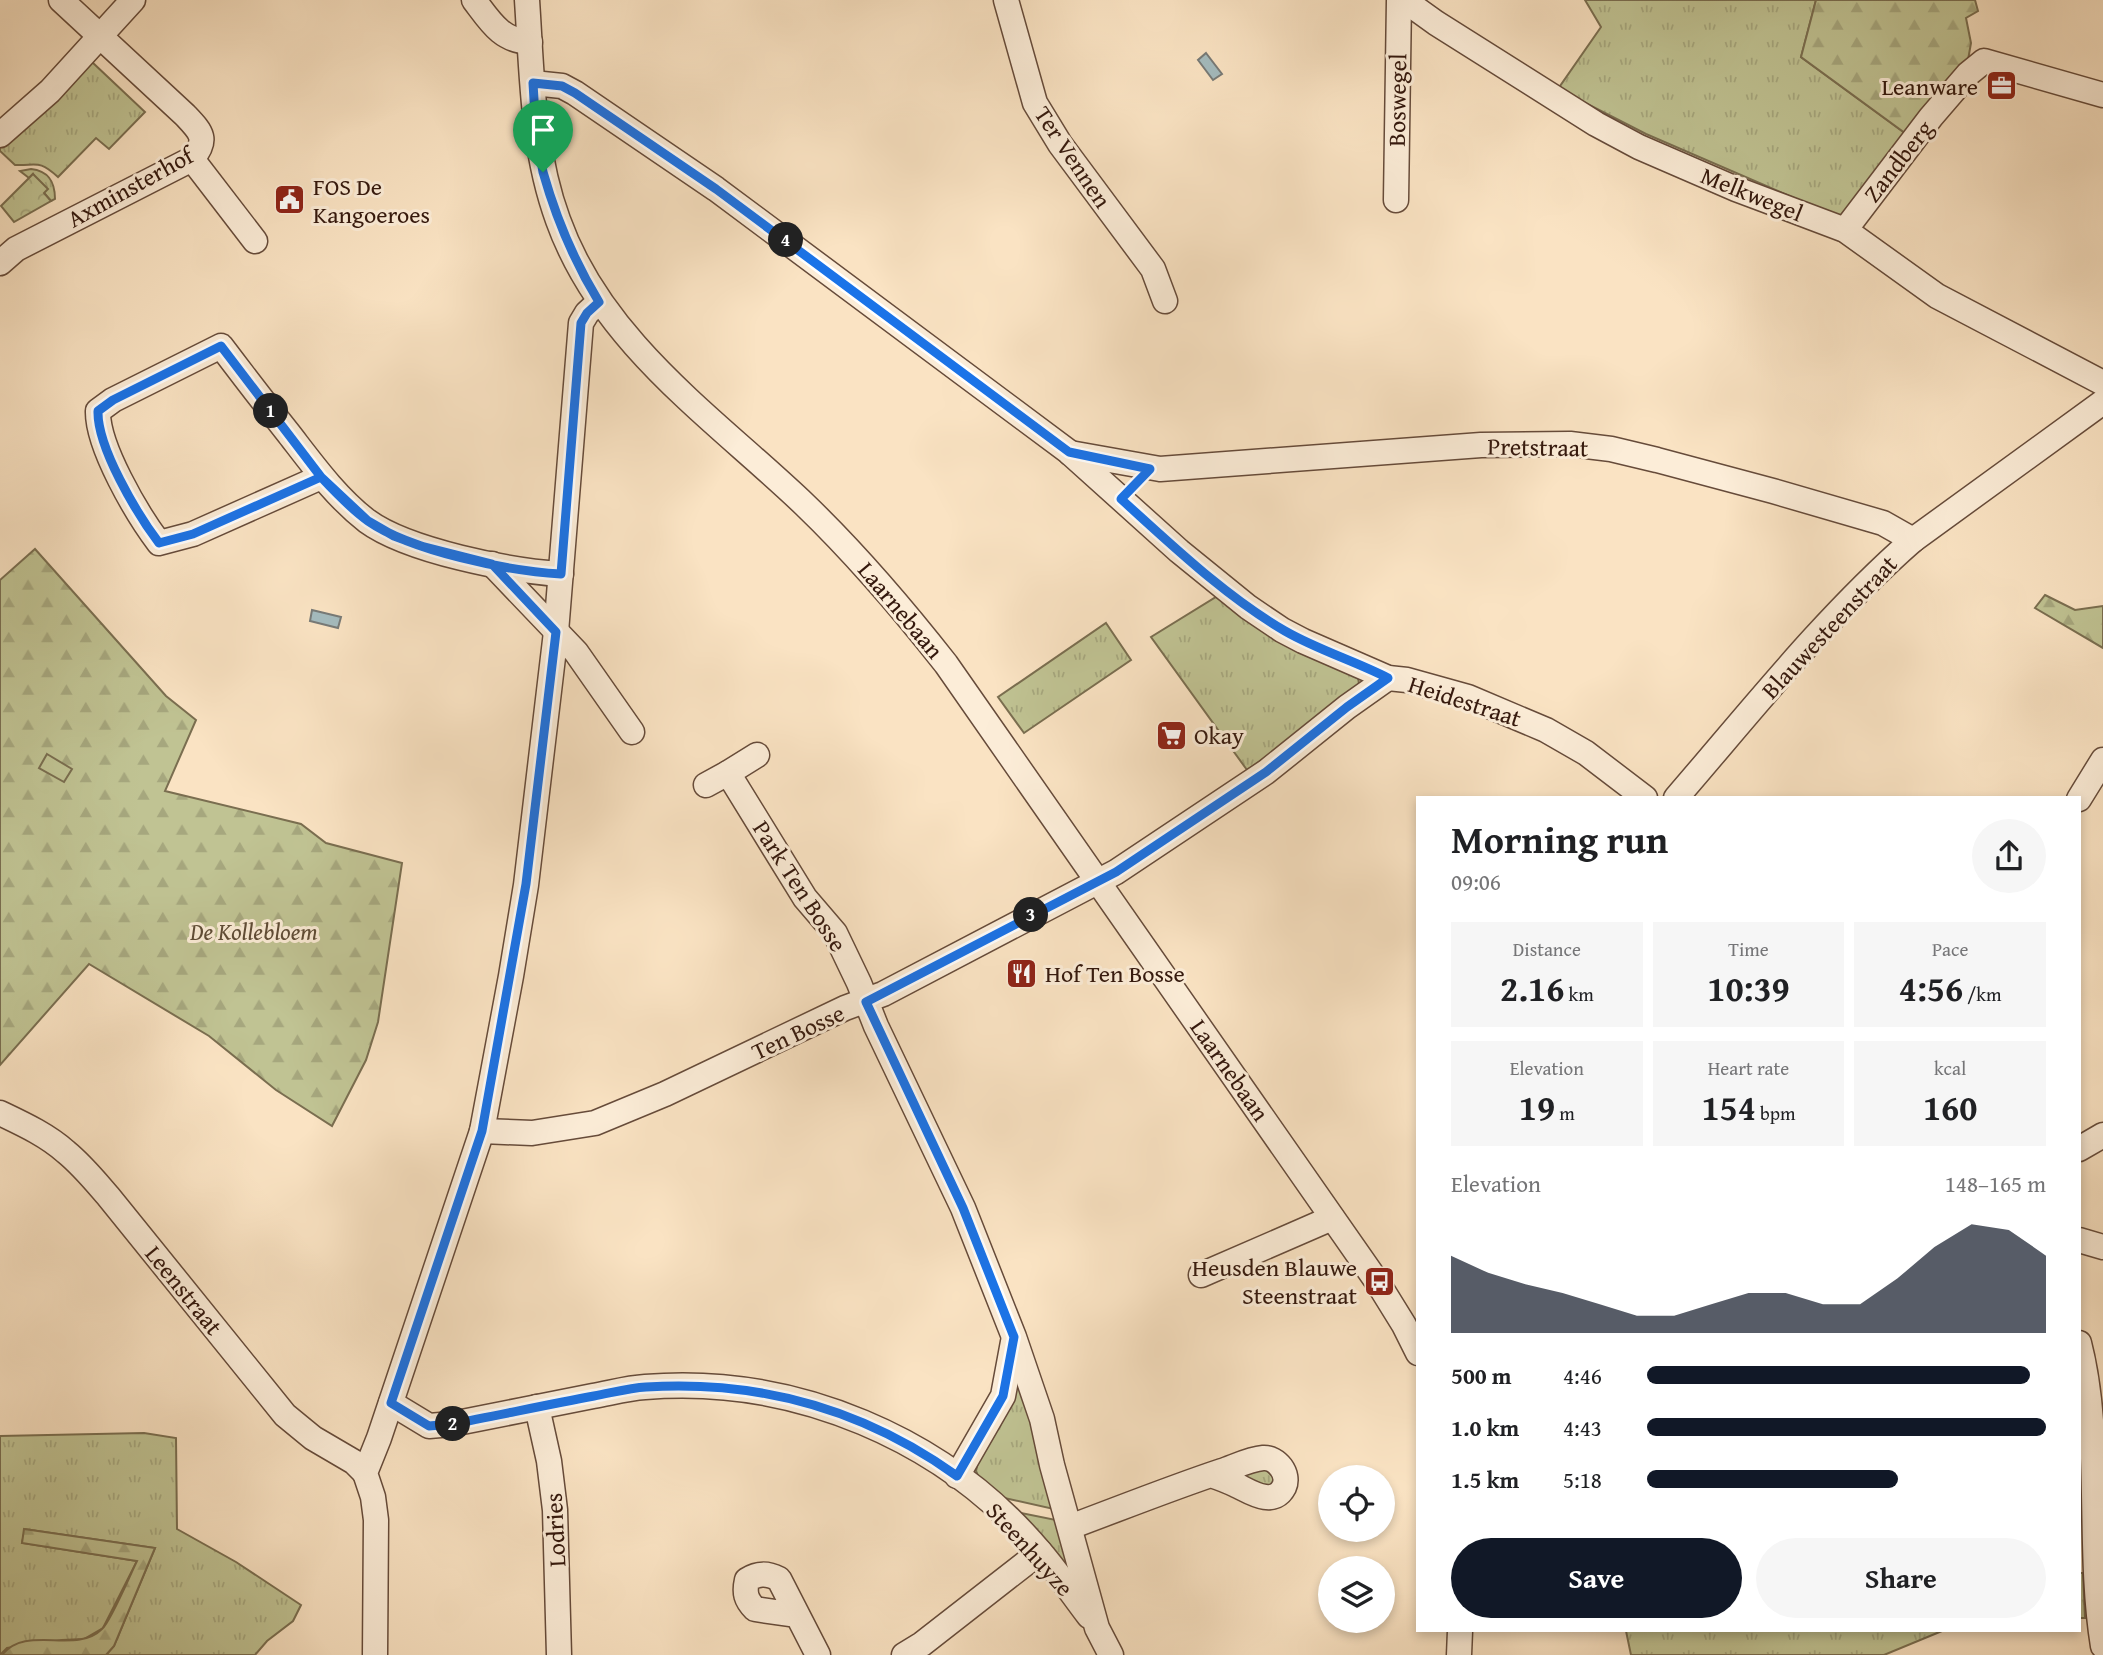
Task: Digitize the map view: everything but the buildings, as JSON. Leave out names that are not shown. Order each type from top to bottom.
[{"type":"street","name":"Axminsterhof","points":[[0,263],[16,248],[192,159],[201,147],[202,138],[198,128],[186,114],[61,0]]},
{"type":"street","points":[[0,135],[50,91],[133,0]]},
{"type":"street","points":[[474,0],[503,36],[530,42]]},
{"type":"street","name":"Laarnebaan","points":[[527,0],[540,156],[553,205],[570,250],[599,302],[612,321],[648,360],[796,496],[892,596],[946,664],[1378,1283],[1416,1349]]},
{"type":"street","name":"Ter Vennen","points":[[1006,0],[1035,103],[1060,144],[1153,269],[1166,301]]},
{"type":"street","name":"Boswegel","points":[[1396,200],[1401,0]]},
{"type":"street","name":"Melkwegel","points":[[1401,0],[1597,124],[1639,147],[1741,191],[1845,230],[1937,296],[2103,383]]},
{"type":"street","name":"Zandberg","points":[[1845,230],[1931,117],[1968,74],[1984,61],[2103,95]]},
{"type":"street","name":"Heidestraat","points":[[533,83],[562,86],[658,148],[1069,452],[1179,551],[1248,607],[1282,630],[1388,678],[1407,680],[1468,696],[1546,730],[1586,753],[1642,796]]},
{"type":"street","points":[[192,159],[255,241]]},
{"type":"street","points":[[375,1655],[376,1520],[373,1497],[365,1473],[482,1131],[526,884],[556,632],[581,323],[599,302]]},
{"type":"street","points":[[321,477],[193,534],[159,543],[144,522],[102,440],[98,411],[113,400],[221,346],[321,477],[368,521],[394,536],[421,546],[492,564],[561,574]]},
{"type":"street","name":"Blauwesteenstraat","points":[[1678,796],[1835,614],[1913,540],[2103,402]]},
{"type":"street","name":"Pretstraat","points":[[1069,452],[1150,469],[1208,467],[1481,445],[1570,444],[1611,449],[1773,491],[1883,523],[1913,540]]},
{"type":"street","points":[[1121,499],[1150,469]]},
{"type":"street","points":[[492,564],[576,652],[632,732]]},
{"type":"street","points":[[1099,882],[1266,772],[1388,678]]},
{"type":"street","name":"Park Ten Bosse","points":[[757,755],[717,779],[805,898],[835,933],[963,1208],[1014,1337],[1042,1419],[1097,1628]]},
{"type":"street","points":[[2081,796],[2103,760]]},
{"type":"street","name":"Ten Bosse","points":[[482,1131],[532,1133],[595,1123],[666,1094],[845,1008],[866,1002],[1099,882]]},
{"type":"street","name":"Leenstraat","points":[[0,1113],[38,1132],[65,1151],[108,1196],[285,1415],[313,1438],[354,1462],[365,1473]]},
{"type":"street","points":[[2081,1148],[2103,1135]]},
{"type":"street","points":[[1200,1275],[1332,1218]]},
{"type":"street","points":[[2081,1241],[2103,1247]]},
{"type":"street","points":[[957,1476],[1003,1396],[1014,1337]]},
{"type":"street","points":[[2081,1348],[2090,1380],[2099,1460],[2096,1582],[2103,1646]]},
{"type":"street","name":"Steenhuyze","points":[[391,1403],[429,1426],[452,1424],[644,1387],[722,1388],[775,1395],[845,1414],[898,1437],[991,1502],[1040,1552],[1097,1628]]},
{"type":"street","name":"Lodries","points":[[537,1407],[555,1510],[559,1655]]},
{"type":"street","points":[[1070,1527],[1211,1475]]},
{"type":"street","points":[[904,1655],[967,1610],[1040,1552]]},
{"type":"street","points":[[796,1615],[818,1655]]},
{"type":"street","points":[[1097,1628],[1111,1655]]},
{"type":"street","points":[[1459,1655],[1460,1632]]},
{"type":"green space","points":[[1585,0],[1816,0],[1801,57],[1909,136],[1845,220],[1646,134],[1558,89],[1601,27]]},
{"type":"green space","points":[[1816,0],[1975,0],[1978,11],[1966,18],[1971,43],[1968,60],[1909,136],[1801,57]]},
{"type":"green space","points":[[92,62],[145,112],[109,149],[96,138],[58,177],[41,166],[15,165],[0,151],[0,147]]},
{"type":"green space","points":[[31,169],[50,178],[55,199],[51,201],[33,174],[29,178],[20,171]]},
{"type":"green space","points":[[33,174],[48,189],[44,193],[51,201],[14,222],[1,206]]},
{"type":"green space","name":"De Kollebloem","points":[[35,549],[166,696],[196,720],[165,791],[301,824],[326,843],[402,863],[378,1022],[366,1060],[332,1126],[276,1090],[209,1036],[89,964],[0,1065],[0,580]]},
{"type":"green space","points":[[2045,595],[2075,610],[2103,606],[2103,648],[2035,608]]},
{"type":"green space","points":[[1216,597],[1358,677],[1359,684],[1322,719],[1247,770],[1151,637]]},
{"type":"green space","points":[[1106,623],[1131,660],[1024,733],[998,697]]},
{"type":"green space","points":[[47,754],[72,769],[64,782],[39,768]]},
{"type":"green space","points":[[1019,1382],[1058,1510],[1000,1497],[979,1478],[976,1471],[979,1457],[1003,1420],[1014,1385]]},
{"type":"green space","points":[[144,1433],[176,1438],[177,1529],[236,1562],[301,1605],[293,1621],[267,1641],[255,1655],[106,1655],[114,1646],[155,1548],[25,1529],[22,1543],[137,1561],[103,1628],[84,1639],[7,1648],[0,1655],[0,1436]]},
{"type":"green space","points":[[1264,1467],[1276,1480],[1268,1488],[1240,1474]]},
{"type":"green space","points":[[1016,1512],[1061,1521],[1069,1569]]},
{"type":"green space","points":[[24,1529],[155,1548],[114,1646],[106,1655],[2,1655],[12,1646],[24,1642],[79,1640],[102,1629],[137,1561],[22,1543]]},
{"type":"green space","points":[[2081,1573],[2083,1573],[2085,1618],[2081,1618]]},
{"type":"green space","points":[[1626,1632],[1940,1632],[1884,1655],[1631,1655]]},
{"type":"water","points":[[1206,53],[1222,74],[1213,80],[1198,60]]},
{"type":"water","points":[[312,610],[341,617],[338,628],[310,621]]},
{"type":"place","name":"Leanware","points":[[2001,86]]},
{"type":"place","name":"FOS De Kangoeroes","points":[[290,200]]},
{"type":"place","name":"Okay","points":[[1171,735]]},
{"type":"place","name":"Hof Ten Bosse","points":[[1022,973]]},
{"type":"place","name":"Heusden Blauwe Steenstraat","points":[[1380,1281]]},
{"type":"route","points":[[543,172],[536,133],[533,83],[562,86],[658,148],[1069,452],[1150,469],[1121,499],[1179,551],[1248,607],[1282,630],[1388,678],[1266,772],[1116,872],[866,1002],[963,1208],[1014,1337],[1003,1396],[957,1476],[898,1437],[845,1414],[814,1404],[734,1388],[644,1387],[452,1424],[429,1426],[391,1403],[482,1131],[526,884],[556,632],[492,564],[421,546],[394,536],[378,527],[368,521],[342,499],[321,477],[221,346],[113,400],[98,411],[102,440],[144,522],[159,543],[193,534],[321,477],[368,521],[394,536],[421,546],[492,564],[561,574],[581,323],[599,302],[570,250],[558,222],[543,172]]}]
